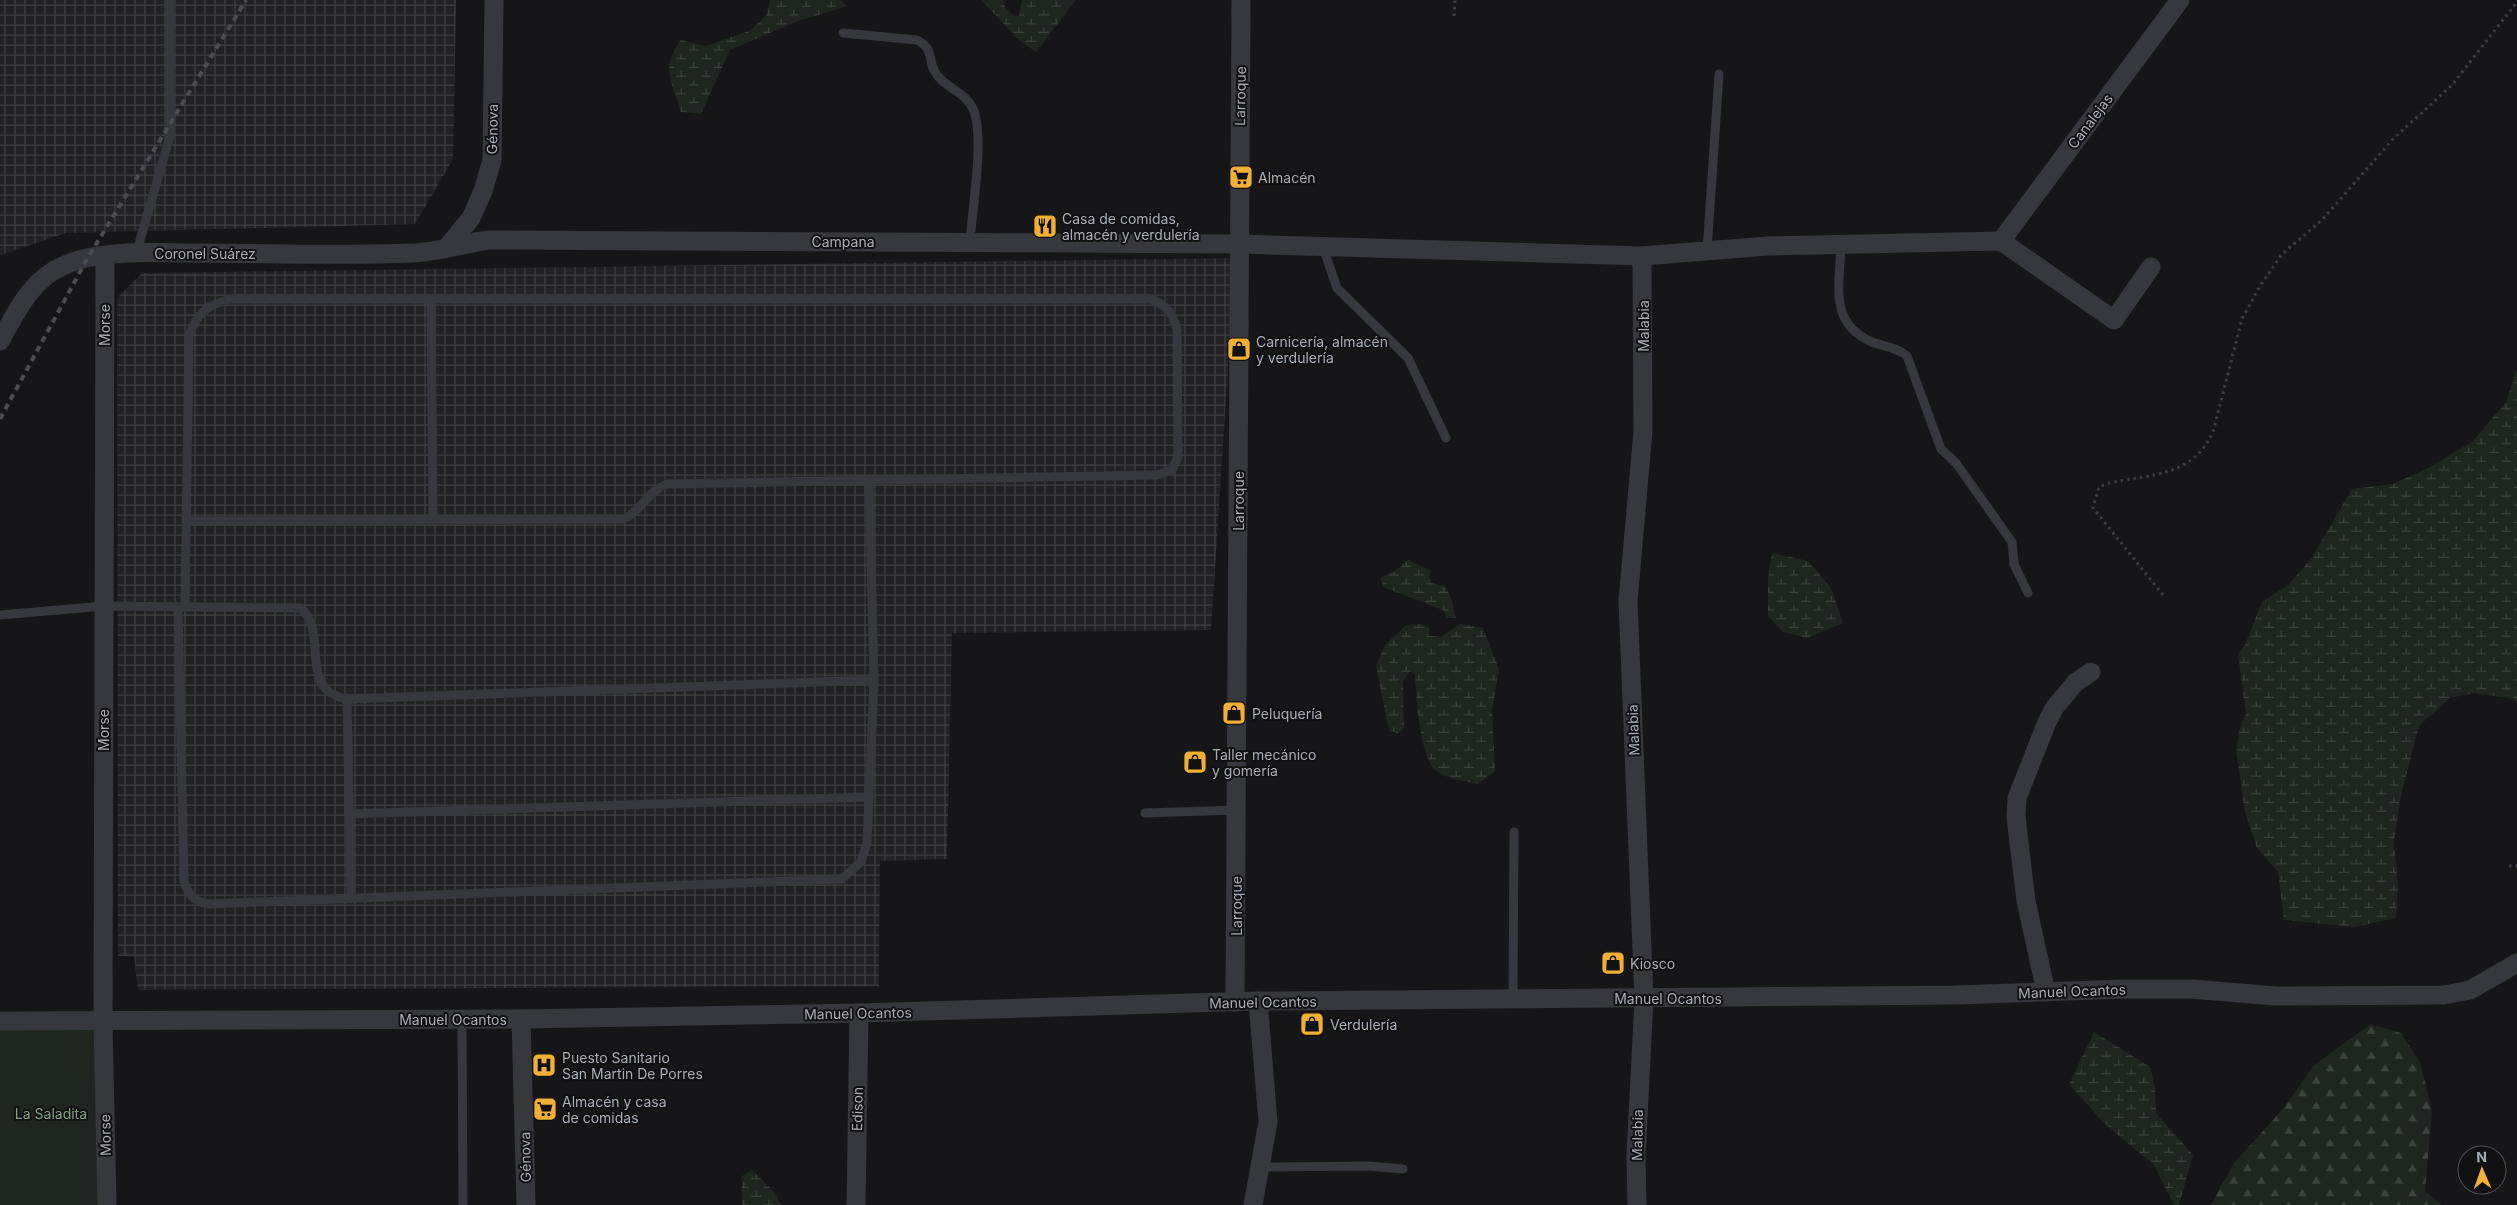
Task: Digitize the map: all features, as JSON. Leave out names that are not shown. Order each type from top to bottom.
[{"type":"street","name":"Génova","points":[[448,246],[471,218],[483,191],[492,160],[494,0]]},
{"type":"street","name":"Larroque","points":[[1235,1002],[1242,0]]},
{"type":"street","name":"Canalejas","points":[[2001,241],[2180,0]]},
{"type":"street","name":"Campana","points":[[448,246],[488,240],[526,239],[1239,244],[1642,256],[1768,246],[2001,241]]},
{"type":"street","points":[[2001,241],[2114,320],[2151,267]]},
{"type":"street","name":"Coronel Suárez","points":[[0,341],[25,297],[50,272],[66,264],[105,256],[136,254],[411,253],[448,246]]},
{"type":"street","name":"Morse","points":[[105,256],[103,1022],[107,1205]]},
{"type":"street","name":"Malabia","points":[[1637,1205],[1636,1156],[1644,999],[1628,601],[1643,431],[1642,256]]},
{"type":"street","points":[[2046,992],[2026,901],[2016,817],[2017,798],[2051,714],[2076,682],[2091,672]]},
{"type":"street","name":"Manuel Ocantos","points":[[0,1021],[462,1019],[859,1013],[1258,1001],[1958,995],[2191,989],[2276,996],[2444,995],[2470,990],[2517,963]]},
{"type":"street","points":[[1253,1205],[1268,1122],[1258,1001]]},
{"type":"street","name":"Edison","points":[[856,1205],[859,1013]]},
{"type":"street","name":"Génova","points":[[521,1018],[526,1205]]},
{"type":"lane","points":[[136,254],[170,136],[170,0]]},
{"type":"lane","points":[[843,33],[917,40],[925,44],[930,52],[935,72],[947,85],[964,96],[974,110],[978,138],[970,242]]},
{"type":"lane","points":[[1707,251],[1719,74]]},
{"type":"lane","points":[[1841,244],[1840,306],[1844,321],[1854,332],[1873,342],[1901,350],[1908,356],[1941,449],[1956,463],[2012,542],[2014,564],[2028,593]]},
{"type":"lane","points":[[1323,246],[1337,288],[1408,358],[1446,438]]},
{"type":"lane","points":[[186,521],[624,519],[633,515],[657,487],[668,484],[869,480],[1158,476],[1172,470],[1178,457],[1177,329],[1172,314],[1163,304],[1150,299],[231,299],[216,303],[196,317],[189,336],[186,521],[182,607],[184,881],[188,893],[196,902],[208,904],[842,879],[861,862],[866,843],[874,680],[869,480]]},
{"type":"lane","points":[[431,299],[433,520]]},
{"type":"lane","points":[[0,615],[104,606],[301,608],[307,613],[313,625],[316,671],[324,688],[337,697],[347,699],[874,680]]},
{"type":"lane","points":[[347,699],[351,898]]},
{"type":"lane","points":[[349,814],[869,797]]},
{"type":"lane","points":[[1145,813],[1236,810]]},
{"type":"lane","points":[[1513,999],[1514,832]]},
{"type":"lane","points":[[462,1019],[463,1205]]},
{"type":"lane","points":[[1259,1167],[1369,1166],[1402,1169]]},
{"type":"path","points":[[1454,16],[1455,0]]},
{"type":"path","points":[[2163,595],[2093,508],[2100,487],[2109,483],[2182,468],[2206,447],[2213,432],[2242,319],[2282,254],[2322,220],[2393,139],[2452,85],[2517,2]]},
{"type":"path","points":[[2509,866],[2517,866]]},
{"type":"shaded area","points":[[0,0],[456,0],[453,159],[415,224],[66,233],[0,255]]},
{"type":"shaded area","points":[[1235,258],[1211,630],[952,633],[947,859],[880,861],[879,986],[138,990],[134,956],[118,956],[117,298],[142,273]]},
{"type":"green space","points":[[770,0],[840,0],[848,6],[798,21],[730,50],[701,114],[681,112],[669,67],[675,49],[681,40],[706,46],[749,31],[766,16]]},
{"type":"green space","points":[[981,0],[1003,0],[1005,7],[1014,16],[1019,16],[1022,0],[1076,0],[1036,52],[1020,41]]},
{"type":"green space","points":[[2517,369],[2517,704],[2513,699],[2474,693],[2450,698],[2419,726],[2401,795],[2394,842],[2398,885],[2396,918],[2355,927],[2284,920],[2278,872],[2257,848],[2245,812],[2236,749],[2240,727],[2246,714],[2238,654],[2245,645],[2262,602],[2288,585],[2311,559],[2352,489],[2393,484],[2428,468],[2473,441],[2506,402]]},
{"type":"green space","points":[[1772,553],[1808,561],[1831,588],[1843,623],[1807,638],[1783,632],[1768,616],[1768,579]]},
{"type":"green space","points":[[1408,560],[1432,571],[1429,576],[1431,583],[1445,586],[1451,598],[1456,618],[1447,618],[1443,610],[1383,587],[1381,577],[1395,571]]},
{"type":"green space","points":[[1422,624],[1429,628],[1429,636],[1442,636],[1460,624],[1483,628],[1499,669],[1492,710],[1495,771],[1478,784],[1444,775],[1434,769],[1429,762],[1422,738],[1415,675],[1410,671],[1403,682],[1404,729],[1398,733],[1389,731],[1376,666],[1385,645],[1405,626]]},
{"type":"green space","name":"La Saladita","points":[[0,1021],[103,1022],[101,1205],[0,1205]]},
{"type":"green space","points":[[2371,1024],[2401,1033],[2420,1062],[2432,1111],[2425,1191],[2442,1205],[2211,1205],[2233,1164],[2284,1108],[2313,1066]]},
{"type":"green space","points":[[2094,1032],[2150,1067],[2155,1087],[2156,1113],[2193,1155],[2179,1205],[2174,1205],[2154,1165],[2104,1123],[2069,1084]]},
{"type":"green space","points":[[752,1170],[775,1193],[781,1205],[742,1205],[742,1176]]},
{"type":"railway","points":[[0,419],[87,259],[246,0]]},
{"type":"place","name":"Almacén","points":[[1241,177]]},
{"type":"place","name":"Casa de comidas, almacén y verdulería","points":[[1045,226]]},
{"type":"place","name":"Carnicería, almacén y verdulería","points":[[1239,349]]},
{"type":"place","name":"Peluquería","points":[[1234,713]]},
{"type":"place","name":"Taller mecánico y gomería","points":[[1195,762]]},
{"type":"place","name":"Kiosco","points":[[1613,963]]},
{"type":"place","name":"Verdulería","points":[[1312,1024]]},
{"type":"place","name":"Puesto Sanitario San Martin De Porres","points":[[544,1065]]},
{"type":"place","name":"Almacén y casa de comidas","points":[[545,1109]]}]
